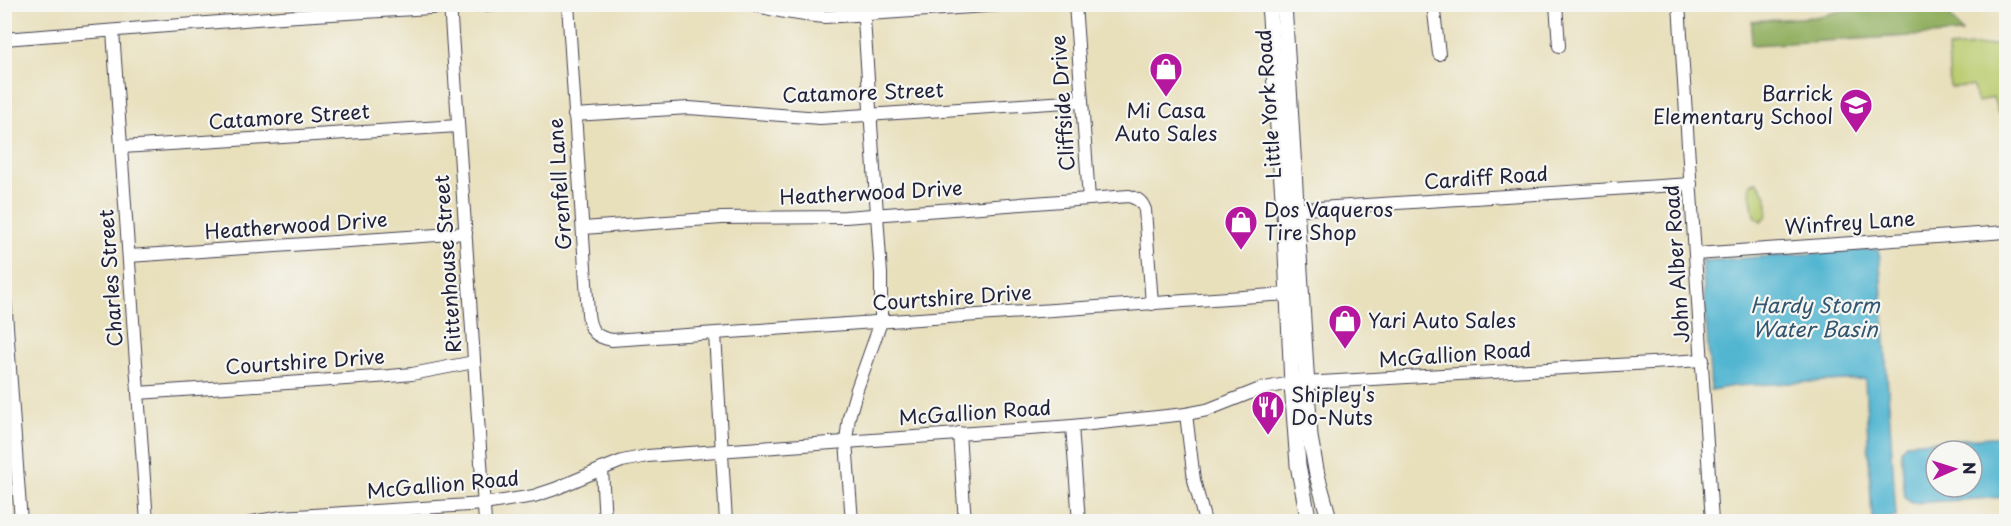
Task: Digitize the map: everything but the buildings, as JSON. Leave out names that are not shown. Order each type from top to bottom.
[{"type":"main road","name":"Little York Road","points":[[1269,4],[1291,210],[1287,294],[1300,384],[1317,476],[1330,522]]},
{"type":"main road","name":"Little York Road","points":[[1284,4],[1300,384],[1298,465],[1309,522]]},
{"type":"street","points":[[4,39],[282,16],[496,4]]},
{"type":"street","name":"Grenfell Lane","points":[[568,4],[589,323],[600,338],[618,340]]},
{"type":"street","points":[[752,4],[796,15],[825,17],[863,10],[1015,4]]},
{"type":"street","name":"Cliffside Drive","points":[[1075,4],[1089,199]]},
{"type":"street","points":[[1433,4],[1439,54]]},
{"type":"street","points":[[1556,4],[1559,46]]},
{"type":"street","name":"John Alber Road","points":[[1679,4],[1712,522]]},
{"type":"street","name":"Rittenhouse Street","points":[[450,6],[485,522]]},
{"type":"street","points":[[852,522],[846,441],[849,417],[881,322],[863,10]]},
{"type":"street","name":"Charles Street","points":[[113,31],[147,522]]},
{"type":"street","name":"Catamore Street","points":[[574,115],[689,108],[800,118],[870,116],[1082,100]]},
{"type":"street","name":"Catamore Street","points":[[122,147],[458,126]]},
{"type":"street","name":"Cardiff Road","points":[[1291,210],[1690,184]]},
{"type":"street","name":"Heatherwood Drive","points":[[583,228],[722,218],[813,218],[1129,196],[1143,203],[1152,304]]},
{"type":"street","name":"Winfrey Lane","points":[[1696,254],[2007,232]]},
{"type":"street","name":"Heatherwood Drive","points":[[129,256],[466,233]]},
{"type":"street","points":[[4,285],[21,522]]},
{"type":"street","name":"Courtshire Drive","points":[[618,340],[1287,294]]},
{"type":"street","points":[[715,334],[726,522]]},
{"type":"street","name":"McGallion Road","points":[[258,521],[372,516],[534,496],[622,461],[647,456],[1072,426],[1186,414],[1207,410],[1260,389],[1300,384],[1703,360]]},
{"type":"street","name":"Courtshire Drive","points":[[138,393],[390,376],[474,362]]},
{"type":"street","points":[[1186,414],[1194,480],[1205,522]]},
{"type":"street","points":[[1072,426],[1079,522]]},
{"type":"street","points":[[959,433],[965,522]]},
{"type":"street","points":[[602,469],[605,522]]},
{"type":"green space","points":[[1868,5],[1943,5],[1962,33],[1751,45],[1752,21],[1815,17]]},
{"type":"green space","points":[[2006,44],[2006,92],[2003,94],[2006,96],[2005,117],[1998,113],[1993,97],[1979,102],[1976,100],[1973,86],[1950,87],[1948,48]]},
{"type":"green space","points":[[1757,182],[1768,202],[1767,216],[1761,221],[1754,216],[1749,186],[1750,183]]},
{"type":"water","name":"Hardy Storm Water Basin","points":[[1879,249],[1896,517],[1872,519],[1865,379],[1734,386],[1711,390],[1702,261]]},
{"type":"water","points":[[2006,436],[2006,497],[1984,498],[1984,439],[1963,439]]},
{"type":"water","points":[[1924,442],[1924,499],[1975,499],[1912,503],[1905,498],[1901,450],[1906,443]]},
{"type":"place","name":"Mi Casa Auto Sales","points":[[1166,98]]},
{"type":"place","name":"Barrick Elementary School","points":[[1856,134]]},
{"type":"place","name":"Dos Vaqueros Tire Shop","points":[[1241,251]]},
{"type":"place","name":"Yari Auto Sales","points":[[1345,350]]},
{"type":"place","name":"Shipley's Do-Nuts","points":[[1268,436]]}]
